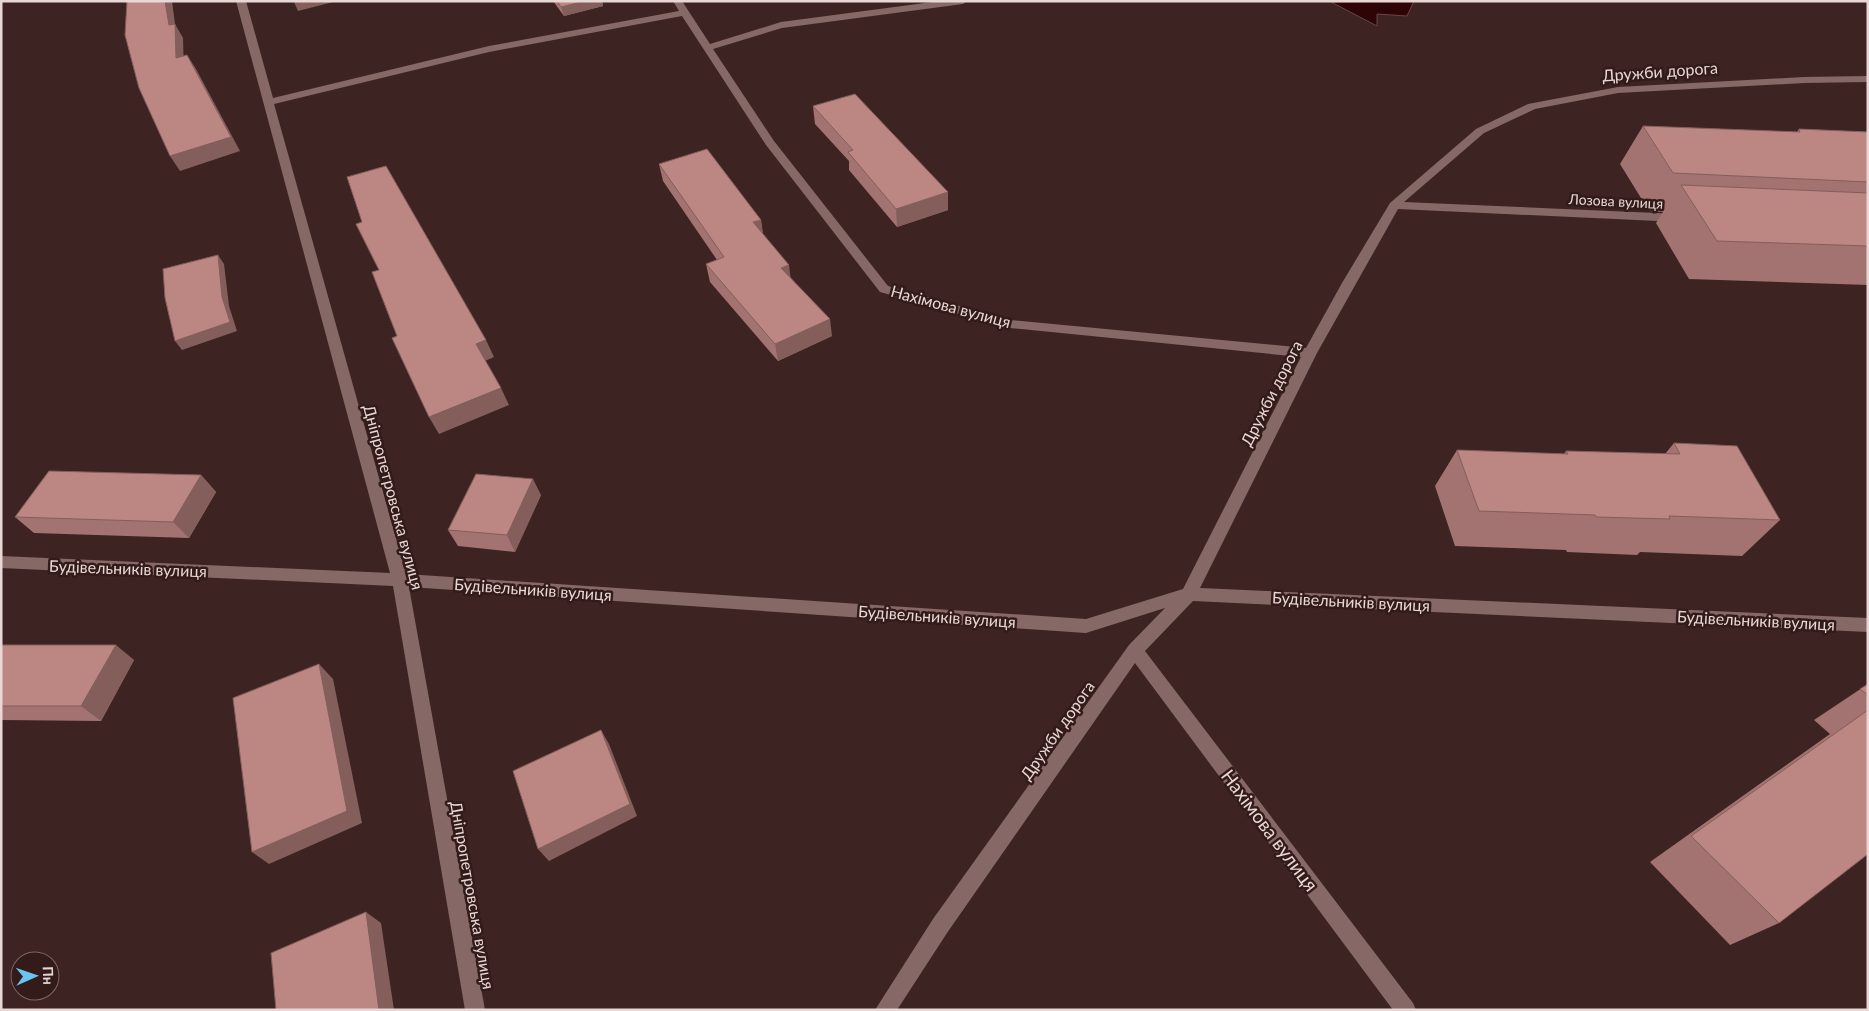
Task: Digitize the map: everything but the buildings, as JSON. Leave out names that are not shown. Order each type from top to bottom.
[{"type":"street","name":"Дніпропетровська вулиця","points":[[241,1],[400,580],[475,1010]]},
{"type":"street","name":"Нахімова вулиця","points":[[677,1],[709,47],[770,143],[884,288],[1010,324],[1310,353]]},
{"type":"street","points":[[709,47],[781,25],[963,1]]},
{"type":"street","points":[[269,102],[489,49],[685,13]]},
{"type":"street","name":"Дружби дорога","points":[[886,1010],[940,926],[1135,650],[1189,594],[1310,353],[1348,282],[1394,205],[1480,131],[1532,106],[1618,90],[1804,80],[1868,79]]},
{"type":"street","name":"Лозова вулиця","points":[[1394,205],[1692,219]]},
{"type":"street","name":"Будівельників вулиця","points":[[1,562],[400,580],[1086,626],[1189,594],[1868,625]]},
{"type":"street","name":"Нахімова вулиця","points":[[1135,650],[1406,1010]]},
{"type":"shaded area","points":[[1414,1],[1407,16],[1377,14],[1377,26],[1331,2]]}]
